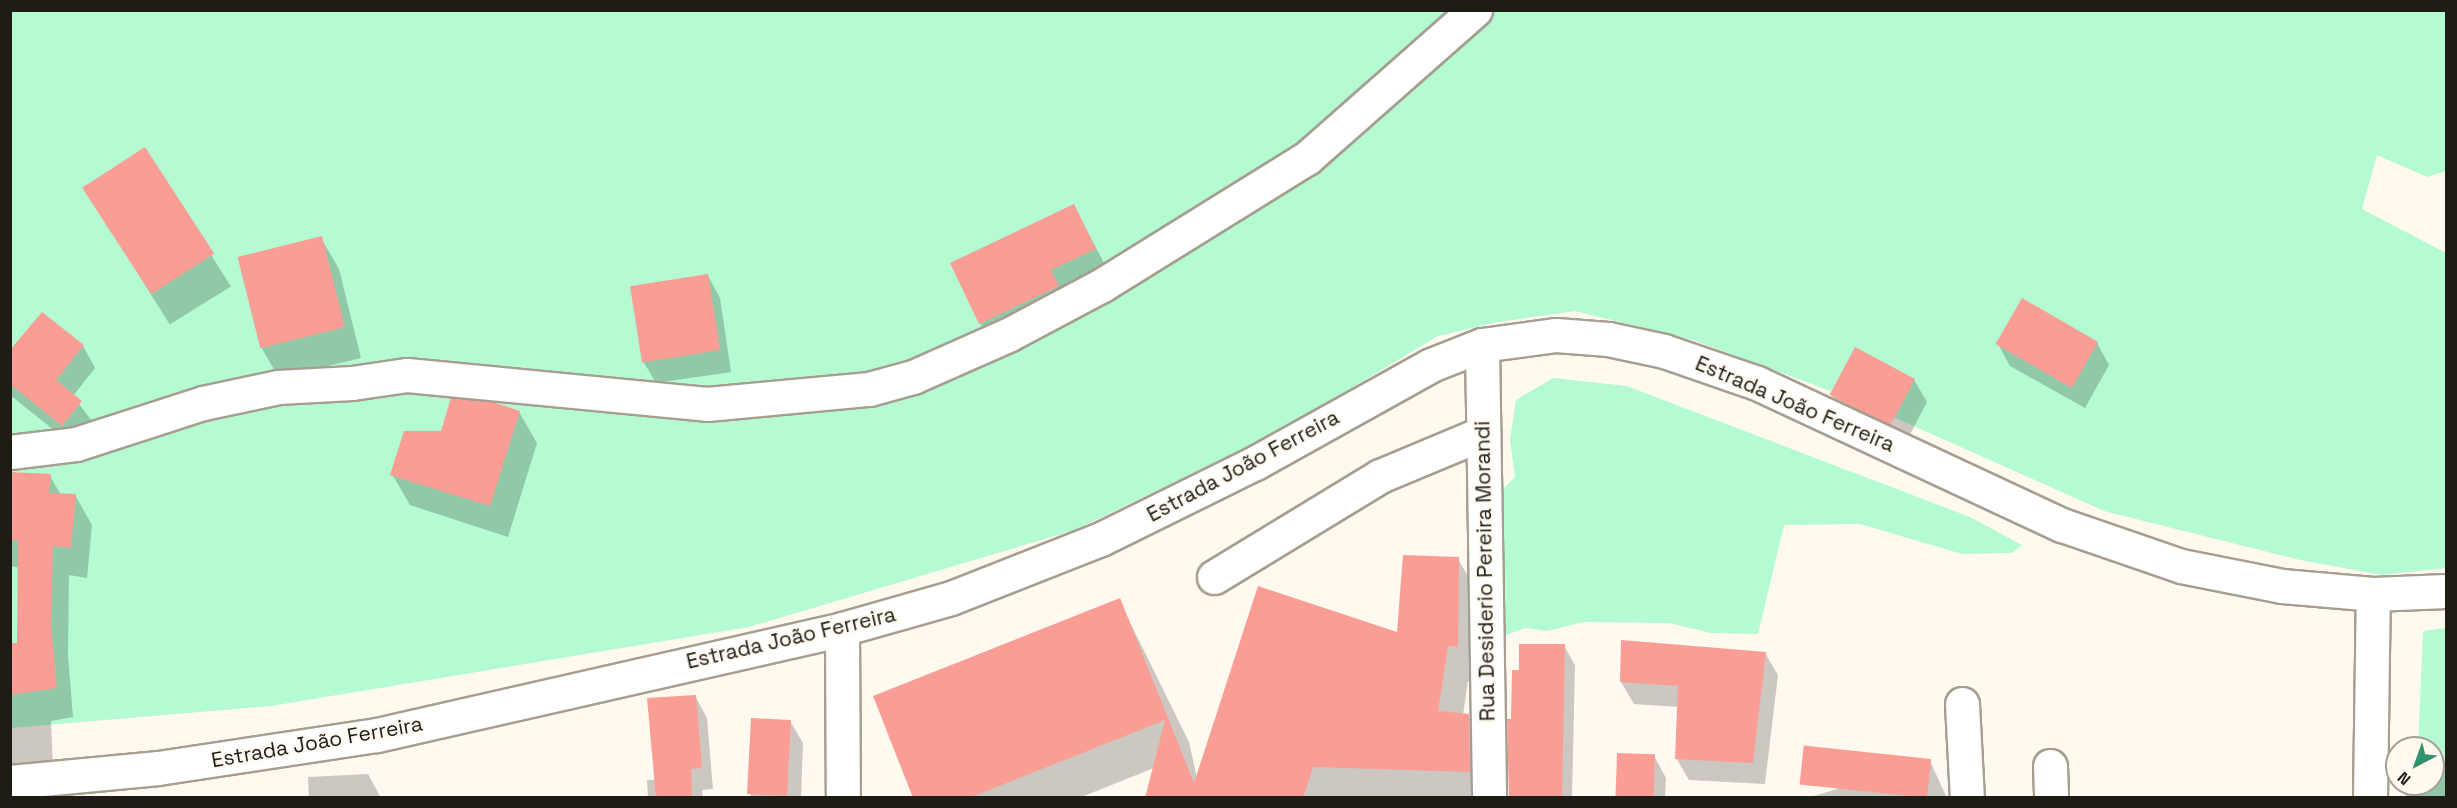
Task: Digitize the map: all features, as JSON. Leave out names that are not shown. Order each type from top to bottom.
[{"type":"street","points":[[10,452],[76,444],[203,403],[278,387],[352,383],[407,375],[707,404],[869,388],[913,377],[1008,335],[1102,285],[1307,158],[1475,10]]},
{"type":"street","name":"Estrada João Ferreira","points":[[10,782],[158,768],[377,735],[842,629],[951,598],[1101,539],[1255,463],[1399,380],[1482,345],[1556,335],[1583,336],[1683,357],[1757,383],[2062,525],[2129,549],[2236,579],[2373,594],[2446,591]]},
{"type":"street","name":"Rua Desiderio Pereira Morandi","points":[[1482,345],[1489,798]]},
{"type":"street","points":[[1214,577],[1380,476],[1483,433]]},
{"type":"street","points":[[2370,798],[2373,594]]},
{"type":"street","points":[[842,629],[843,798]]},
{"type":"street","points":[[1962,704],[1967,798]]},
{"type":"green space","points":[[11,11],[2446,11],[2446,171],[2427,177],[2377,155],[2362,209],[2446,253],[2446,568],[2382,575],[2300,560],[2104,511],[1860,402],[1693,340],[1575,311],[1498,322],[1438,336],[1278,432],[1075,530],[749,627],[271,706],[11,728]]},
{"type":"green space","points":[[1553,378],[1627,386],[1970,517],[2022,545],[2012,553],[1962,554],[1860,524],[1784,525],[1758,634],[1711,633],[1669,623],[1584,622],[1547,631],[1525,628],[1504,636],[1500,596],[1504,558],[1500,532],[1501,491],[1515,477],[1510,440],[1516,400]]},
{"type":"green space","points":[[2446,628],[2446,797],[2416,797],[2445,796],[2445,736],[2419,736],[2423,631]]},
{"type":"building","points":[[145,147],[214,254],[151,294],[82,188]]},
{"type":"building","points":[[1074,204],[1096,249],[1051,270],[1059,286],[979,324],[950,263]]},
{"type":"building","points":[[322,236],[345,327],[260,348],[238,257]]},
{"type":"building","points":[[708,274],[720,350],[642,362],[630,286]]},
{"type":"building","points":[[2022,298],[2098,342],[2072,388],[1996,344]]},
{"type":"building","points":[[42,312],[84,345],[56,380],[82,401],[62,426],[10,384],[10,350]]},
{"type":"building","points":[[1855,347],[1915,379],[1890,427],[1830,395]]},
{"type":"building","points":[[451,398],[493,402],[520,411],[490,506],[390,475],[404,431],[441,431]]},
{"type":"building","points":[[10,472],[51,474],[49,493],[76,494],[71,548],[53,546],[51,625],[57,688],[10,695],[10,643],[17,643],[18,541],[10,540]]},
{"type":"building","points":[[1403,555],[1459,557],[1458,647],[1448,646],[1438,711],[1469,714],[1470,772],[1313,767],[1303,798],[1145,798],[1165,720],[969,798],[913,798],[873,696],[1120,598],[1194,783],[1258,586],[1397,632]]},
{"type":"building","points":[[1621,640],[1766,652],[1753,763],[1675,759],[1678,686],[1620,682]]},
{"type":"building","points":[[1519,644],[1565,644],[1562,798],[1509,798],[1507,719],[1511,719],[1512,670],[1519,670]]},
{"type":"building","points":[[696,695],[702,768],[691,769],[692,798],[656,798],[647,698]]},
{"type":"building","points":[[751,718],[791,720],[787,796],[747,794]]},
{"type":"building","points":[[1804,746],[1931,759],[1927,798],[1800,784]]},
{"type":"building","points":[[1617,753],[1655,754],[1653,798],[1615,798]]}]
